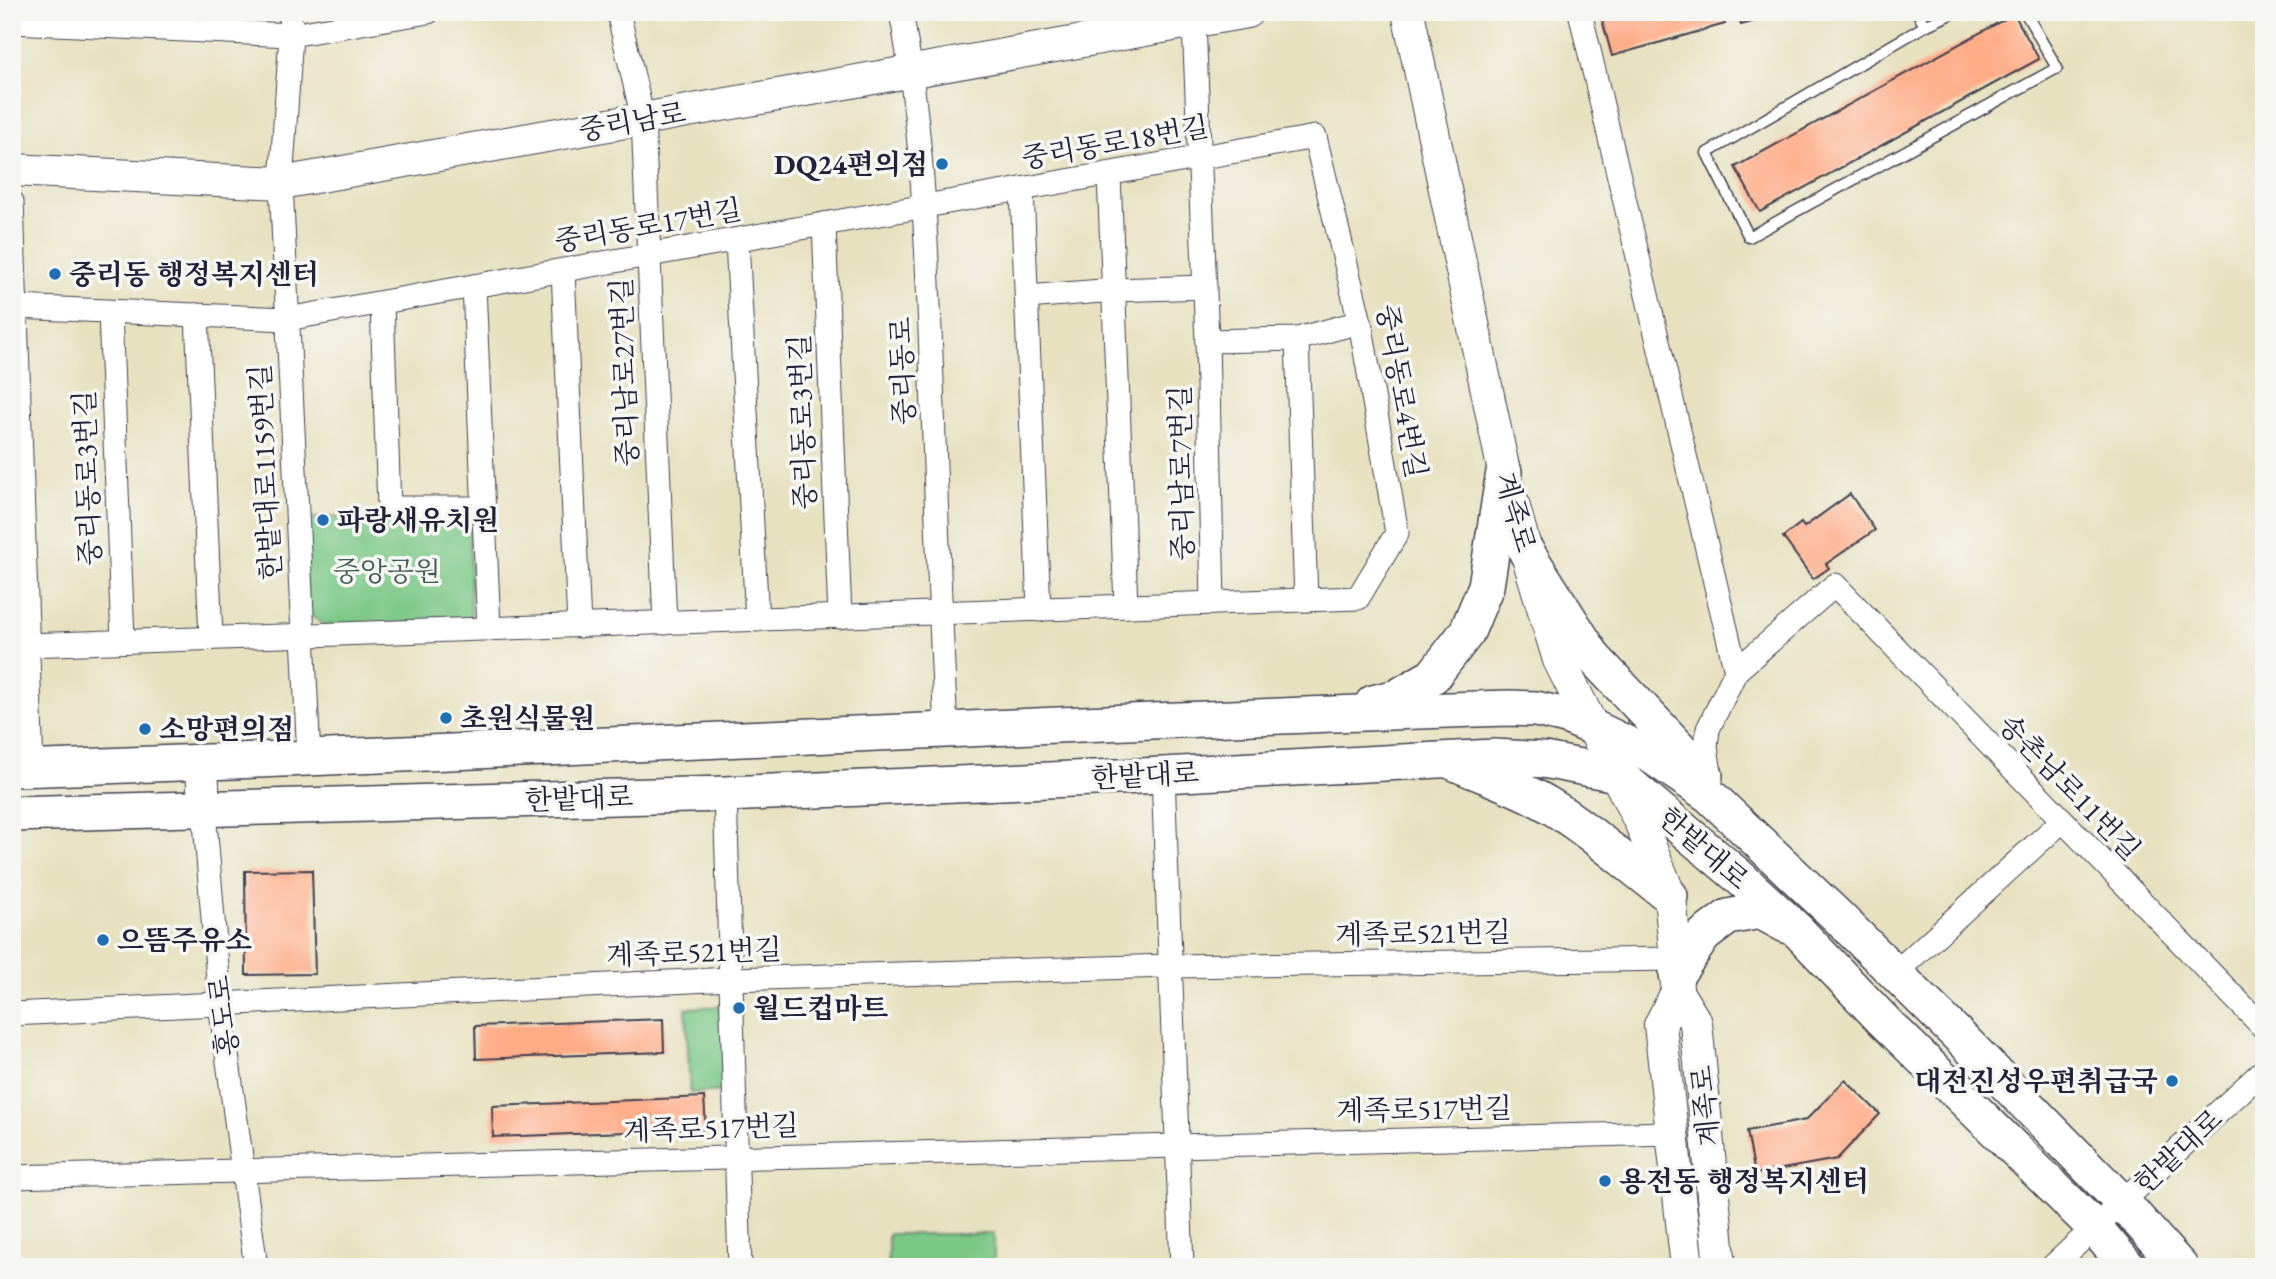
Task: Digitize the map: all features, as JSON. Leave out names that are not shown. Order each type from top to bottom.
[{"type":"main road","name":"중리남로","points":[[12,170],[281,183],[912,72],[1193,17],[1247,12]]},
{"type":"main road","name":"계족로","points":[[1408,12],[1504,472],[1526,551],[1559,660],[1641,824],[1670,897],[1677,975],[1696,1023],[1720,1267]]},
{"type":"main road","points":[[1278,715],[1356,708],[1376,703],[1397,697],[1433,676],[1467,632],[1486,586],[1504,472]]},
{"type":"main road","points":[[1526,551],[1594,658],[1752,823],[1766,850]]},
{"type":"main road","name":"한밭대로","points":[[22,769],[1278,715],[1536,709],[1566,716],[1650,755],[1709,795],[1895,973],[2122,1202],[2180,1267]]},
{"type":"main road","name":"한밭대로","points":[[12,814],[725,794],[1516,757],[1571,764],[1617,774],[1737,875],[1799,932],[1881,1018],[2095,1228],[2128,1267]]},
{"type":"main road","points":[[1446,760],[1551,806],[1670,897]]},
{"type":"main road","name":"홍도로","points":[[202,763],[204,810]]},
{"type":"main road","points":[[1677,975],[1704,935],[1728,917],[1760,911],[1799,932]]},
{"type":"main road","name":"계족로","points":[[1677,975],[1660,1025],[1687,1267]]},
{"type":"street","name":"한밭대로1159번길","points":[[290,12],[291,35],[281,183],[309,758]]},
{"type":"street","points":[[12,22],[80,19],[181,21],[291,35],[428,12]]},
{"type":"street","name":"중리남로27번길","points":[[618,12],[643,119],[665,623]]},
{"type":"street","name":"중리동로","points":[[901,12],[912,72],[926,206],[946,729]]},
{"type":"street","points":[[1580,12],[1737,670],[1708,729],[1706,746],[1711,781]]},
{"type":"street","name":"중리남로7번길","points":[[1193,17],[1208,341],[1213,603]]},
{"type":"street","name":"중리동로18번길","points":[[926,206],[1315,137]]},
{"type":"street","name":"중리동로4번길","points":[[940,614],[1358,598],[1397,533],[1360,321],[1315,137]]},
{"type":"street","points":[[1110,174],[1126,606]]},
{"type":"street","points":[[1022,189],[1039,610]]},
{"type":"street","points":[[12,202],[16,307],[17,524],[26,645],[22,769]]},
{"type":"street","name":"중리동로17번길","points":[[16,307],[287,319],[926,206]]},
{"type":"street","name":"중리동로3번길","points":[[824,224],[840,617]]},
{"type":"street","name":"중리동로3번길","points":[[737,240],[757,620]]},
{"type":"street","points":[[563,271],[579,626]]},
{"type":"street","points":[[474,286],[489,629]]},
{"type":"street","points":[[1027,298],[1114,290],[1205,287]]},
{"type":"street","points":[[382,303],[389,508],[483,508]]},
{"type":"street","name":"중리동로3번길","points":[[110,312],[123,641]]},
{"type":"street","points":[[197,315],[211,638]]},
{"type":"street","points":[[1208,341],[1297,338],[1360,321]]},
{"type":"street","points":[[1297,338],[1307,600]]},
{"type":"street","name":"송촌남로11번길","points":[[1737,670],[1835,585],[2264,1028]]},
{"type":"street","points":[[26,645],[940,614]]},
{"type":"street","points":[[1163,775],[1182,1267]]},
{"type":"street","points":[[725,794],[740,1267]]},
{"type":"street","name":"홍도로","points":[[204,810],[220,1003],[256,1267]]},
{"type":"street","points":[[1895,973],[2062,821]]},
{"type":"street","name":"계족로521번길","points":[[12,1014],[730,979],[1170,966],[1677,975]]},
{"type":"street","name":"한밭대로","points":[[2052,1267],[2264,1070]]},
{"type":"street","name":"계족로517번길","points":[[12,1177],[1671,1133]]},
{"type":"lane","points":[[1917,12],[1925,26]]},
{"type":"lane","points":[[1955,12],[1925,26],[1707,153],[1749,237],[2057,68],[2025,12]]},
{"type":"green space","name":"중앙공원","points":[[470,516],[471,624],[326,626],[304,611],[303,518]]},
{"type":"green space","points":[[724,1006],[728,1091],[690,1093],[686,1008]]},
{"type":"green space","points":[[888,1234],[994,1234],[994,1267],[888,1267]]},
{"type":"building","points":[[1616,12],[1722,12],[1725,24],[1612,56],[1601,16]]},
{"type":"building","points":[[1737,12],[1784,12],[1784,13],[1741,25]]},
{"type":"building","points":[[2014,14],[2039,59],[1760,212],[1735,167]]},
{"type":"building","points":[[1850,494],[1875,530],[1826,564],[1829,568],[1813,579],[1783,537],[1801,523],[1804,527]]},
{"type":"building","points":[[312,870],[315,974],[246,975],[245,871]]},
{"type":"building","points":[[663,1019],[664,1052],[476,1059],[475,1026]]},
{"type":"building","points":[[1845,1080],[1880,1114],[1837,1159],[1755,1174],[1747,1131],[1806,1120]]},
{"type":"building","points":[[704,1097],[706,1129],[493,1137],[492,1106]]},
{"type":"place","name":"DQ24편의점","points":[[942,164]]},
{"type":"place","name":"중리동 행정복지센터","points":[[55,274]]},
{"type":"place","name":"파랑새유치원","points":[[323,520]]},
{"type":"place","name":"초원식물원","points":[[446,718]]},
{"type":"place","name":"소망편의점","points":[[145,729]]},
{"type":"place","name":"으뜸주유소","points":[[103,940]]},
{"type":"place","name":"월드컵마트","points":[[739,1008]]},
{"type":"place","name":"대전진성우편취급국","points":[[2172,1081]]},
{"type":"place","name":"용전동 행정복지센터","points":[[1605,1181]]}]
